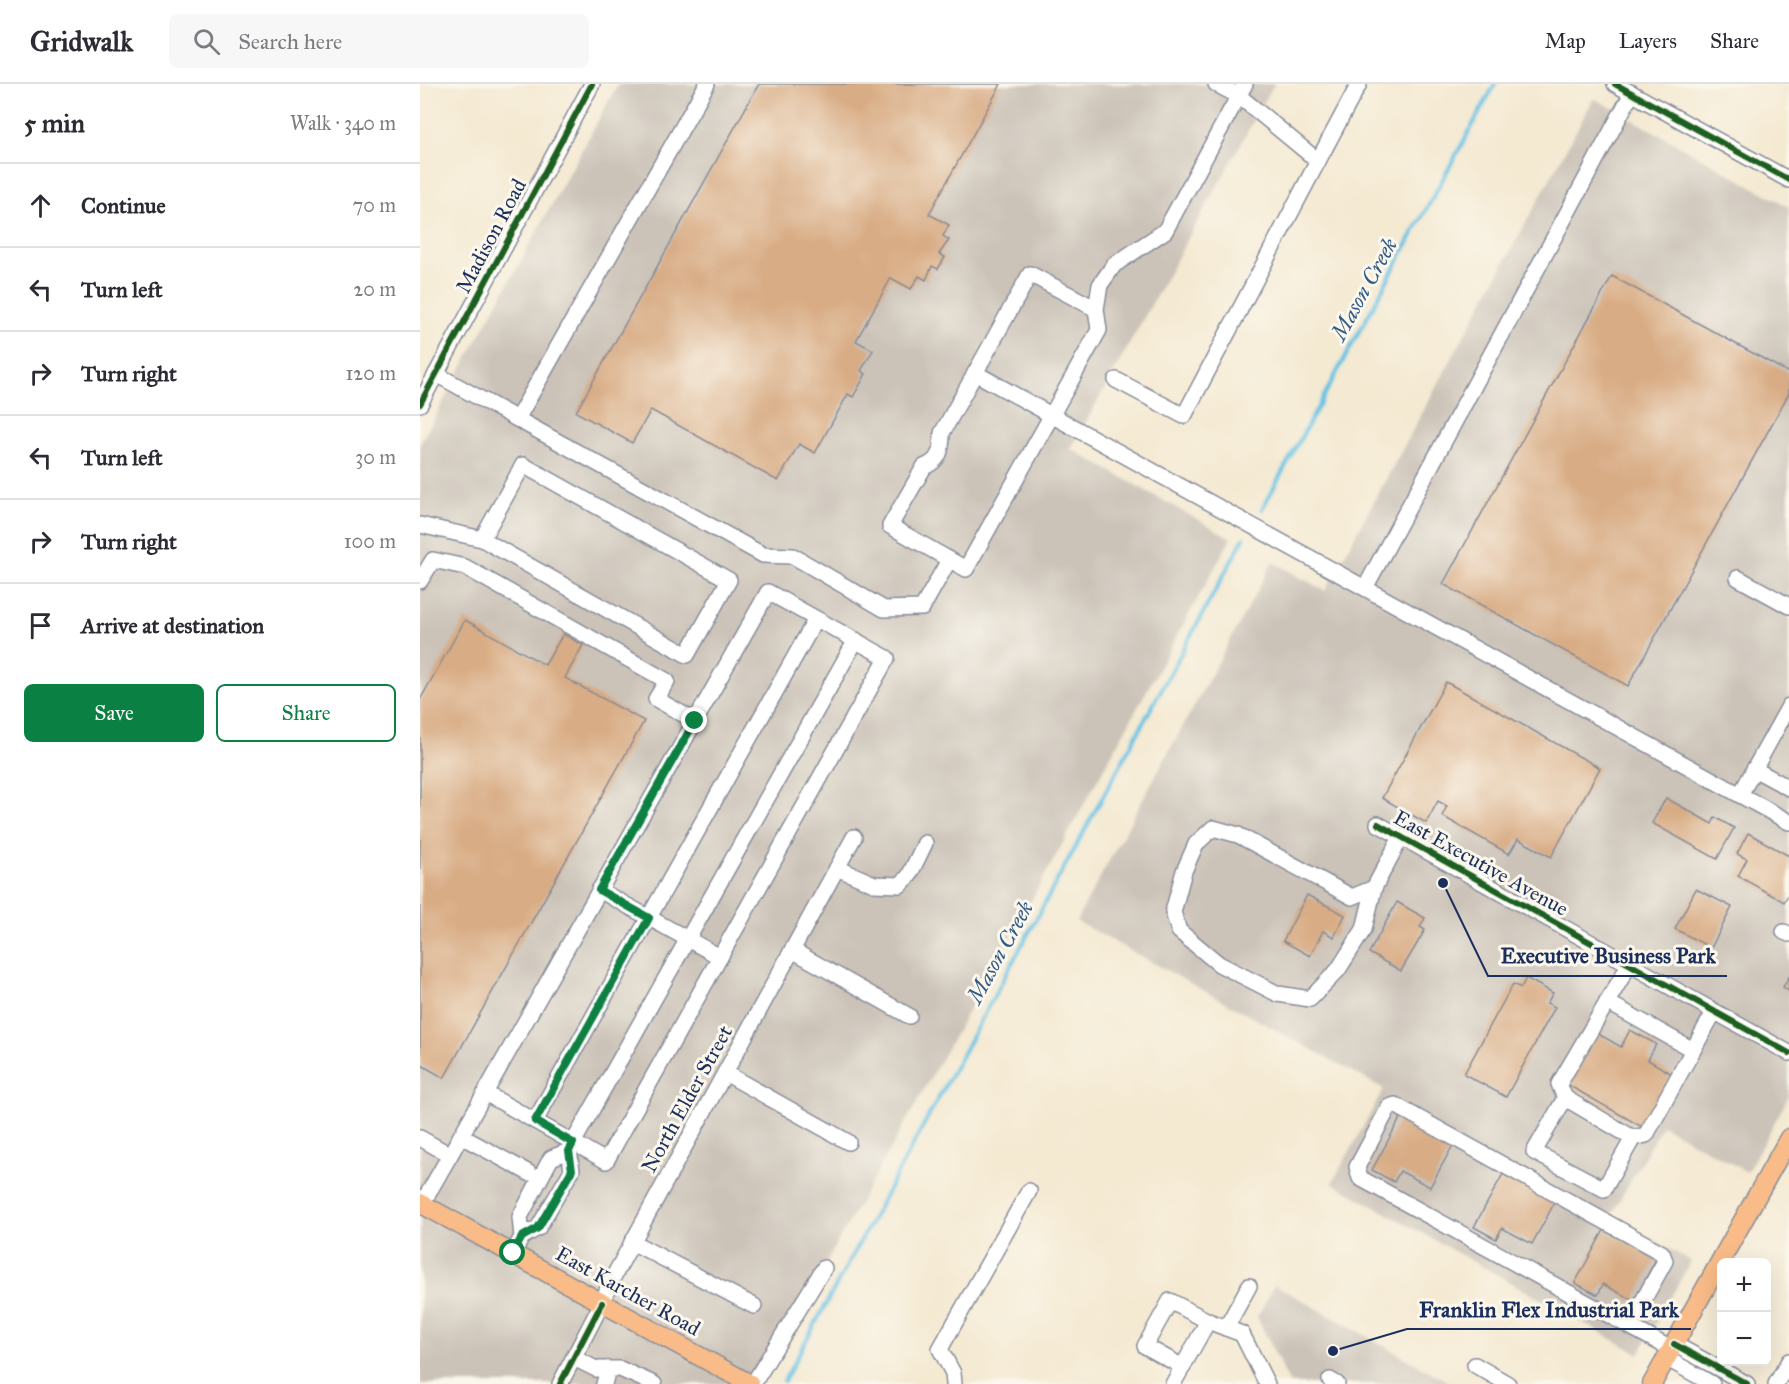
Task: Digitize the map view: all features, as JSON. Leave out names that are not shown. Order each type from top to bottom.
[{"type":"main road","points":[[1652,1384],[1789,1138]]},
{"type":"main road","name":"East Karcher Road","points":[[421,1203],[518,1245],[602,1303],[752,1384]]},
{"type":"street","name":"Madison Road","points":[[420,404],[592,84]]},
{"type":"street","points":[[517,419],[707,84]]},
{"type":"street","points":[[1216,84],[1242,90],[1318,162]]},
{"type":"street","points":[[1116,380],[1184,416],[1359,84]]},
{"type":"street","points":[[1615,84],[1789,180]]},
{"type":"street","points":[[1090,306],[1100,285],[1114,265],[1165,231],[1242,90]]},
{"type":"street","points":[[1365,588],[1632,93]]},
{"type":"street","points":[[1030,274],[1090,306],[1099,330],[966,569],[890,526],[924,467],[933,464],[942,450],[942,433],[975,373],[1030,274]]},
{"type":"street","points":[[975,373],[1789,822]]},
{"type":"street","points":[[436,374],[763,555],[793,556],[884,609],[922,608],[949,560]]},
{"type":"street","points":[[420,525],[482,539],[687,655],[729,580],[523,465],[482,539]]},
{"type":"street","points":[[420,581],[433,560],[465,567],[667,681],[656,699],[695,721]]},
{"type":"street","points":[[1738,578],[1789,606]]},
{"type":"street","points":[[421,1203],[768,592],[887,658],[606,1161],[571,1147],[535,1121],[484,1093]]},
{"type":"street","points":[[535,1121],[816,619]]},
{"type":"street","points":[[518,1245],[520,1217],[551,1158],[571,1147],[856,640]]},
{"type":"street","points":[[1740,795],[1789,706]]},
{"type":"street","points":[[1754,769],[1789,788]]},
{"type":"street","name":"East Executive Avenue","points":[[1378,824],[1789,1053]]},
{"type":"street","points":[[1374,888],[1352,897],[1238,835],[1213,828],[1196,844],[1184,871],[1173,912],[1179,931],[1219,964],[1278,994],[1310,999],[1338,970],[1364,929],[1374,888],[1401,837]]},
{"type":"street","name":"North Elder Street","points":[[560,1384],[632,1242],[854,837]]},
{"type":"street","points":[[837,868],[874,884],[900,885],[909,876],[926,843]]},
{"type":"street","points":[[599,890],[720,957]]},
{"type":"street","points":[[792,950],[909,1016]]},
{"type":"street","points":[[1629,965],[1559,1084],[1566,1098],[1633,1138],[1646,1135],[1714,1012]]},
{"type":"street","points":[[1607,1002],[1693,1050]]},
{"type":"street","points":[[725,1073],[848,1142]]},
{"type":"street","points":[[1566,1098],[1534,1152],[1604,1189],[1633,1138]]},
{"type":"street","points":[[1629,1326],[1665,1261],[1662,1253],[1395,1105],[1389,1107],[1357,1167],[1360,1178],[1670,1350],[1747,1384]]},
{"type":"street","points":[[461,1136],[529,1173]]},
{"type":"street","points":[[420,1138],[450,1155]]},
{"type":"street","points":[[518,1245],[538,1228],[572,1170],[571,1147]]},
{"type":"street","points":[[954,1384],[953,1373],[940,1349],[1029,1191]]},
{"type":"street","points":[[632,1242],[754,1306]]},
{"type":"street","points":[[752,1384],[824,1268]]},
{"type":"street","points":[[1226,1328],[1249,1286]]},
{"type":"street","points":[[1183,1367],[1145,1346],[1170,1300],[1208,1321],[1242,1334],[1267,1384]]},
{"type":"street","points":[[1173,1384],[1208,1321]]},
{"type":"street","points":[[1670,1350],[1712,1384]]},
{"type":"street","points":[[574,1358],[596,1369],[620,1369],[654,1384]]},
{"type":"street","points":[[1776,1384],[1789,1361]]},
{"type":"street","points":[[1475,1365],[1508,1384]]},
{"type":"street","points":[[604,1384],[608,1369]]},
{"type":"shaded area","points":[[618,84],[1274,84],[1071,449],[1231,538],[1033,897],[757,1384],[420,1384],[420,444]]},
{"type":"shaded area","points":[[1594,98],[1789,207],[1789,1096],[1747,1172],[1662,1125],[1611,1216],[1691,1261],[1639,1354],[1332,1183],[1384,1089],[1076,921],[1273,562],[1325,591]]},
{"type":"shaded area","points":[[1275,1285],[1452,1384],[1290,1384],[1257,1317]]},
{"type":"building","points":[[759,84],[1001,84],[929,214],[949,225],[943,236],[949,240],[939,254],[945,257],[938,269],[932,266],[926,280],[919,276],[911,289],[891,278],[856,341],[873,350],[861,371],[866,374],[853,397],[848,394],[815,453],[799,444],[778,481],[651,410],[632,443],[576,412]]},
{"type":"building","points":[[1612,276],[1789,373],[1789,393],[1628,686],[1443,584]]},
{"type":"building","points":[[465,620],[545,665],[563,634],[583,645],[565,678],[644,721],[444,1078],[420,1064],[420,700]]},
{"type":"building","points":[[1446,682],[1600,768],[1551,857],[1518,839],[1509,854],[1442,816],[1447,806],[1438,801],[1426,823],[1382,798]]},
{"type":"building","points":[[1666,798],[1712,824],[1715,817],[1734,828],[1717,859],[1652,823]]},
{"type":"building","points":[[1748,833],[1789,856],[1789,893],[1784,902],[1738,876],[1747,859],[1737,854]]},
{"type":"building","points":[[1696,889],[1732,907],[1711,948],[1675,929]]},
{"type":"building","points":[[1307,895],[1345,915],[1334,937],[1323,931],[1310,956],[1283,941]]},
{"type":"building","points":[[1397,902],[1425,918],[1420,927],[1425,930],[1401,971],[1369,953]]},
{"type":"building","points":[[1789,977],[1789,991],[1783,987]]},
{"type":"building","points":[[1526,978],[1553,993],[1547,1003],[1555,1007],[1506,1097],[1464,1074],[1513,984],[1521,988]]},
{"type":"building","points":[[1630,1030],[1656,1044],[1648,1060],[1672,1074],[1642,1127],[1568,1085],[1597,1033],[1621,1047]]},
{"type":"building","points":[[1401,1117],[1453,1145],[1430,1187],[1400,1171],[1394,1182],[1372,1170]]},
{"type":"building","points":[[1503,1174],[1555,1202],[1532,1244],[1502,1228],[1496,1239],[1474,1227]]},
{"type":"building","points":[[1604,1230],[1656,1259],[1634,1301],[1603,1284],[1598,1295],[1575,1283]]},
{"type":"waterway","name":"Mason Creek","points":[[1262,509],[1495,84]]},
{"type":"waterway","name":"Mason Creek","points":[[784,1381],[1244,538]]},
{"type":"cycle path","points":[[420,404],[592,84]]},
{"type":"cycle path","points":[[1615,84],[1789,180]]},
{"type":"cycle path","points":[[1378,824],[1789,1053]]},
{"type":"cycle path","points":[[560,1384],[602,1303]]},
{"type":"cycle path","points":[[1674,1344],[1747,1384]]},
{"type":"place","name":"Executive Business Park","points":[[1443,883]]},
{"type":"place","name":"Franklin Flex Industrial Park","points":[[1333,1351]]},
{"type":"route","points":[[513,1253],[522,1237],[538,1228],[572,1170],[569,1151],[573,1143],[535,1121],[649,918],[599,890],[695,721]]}]
